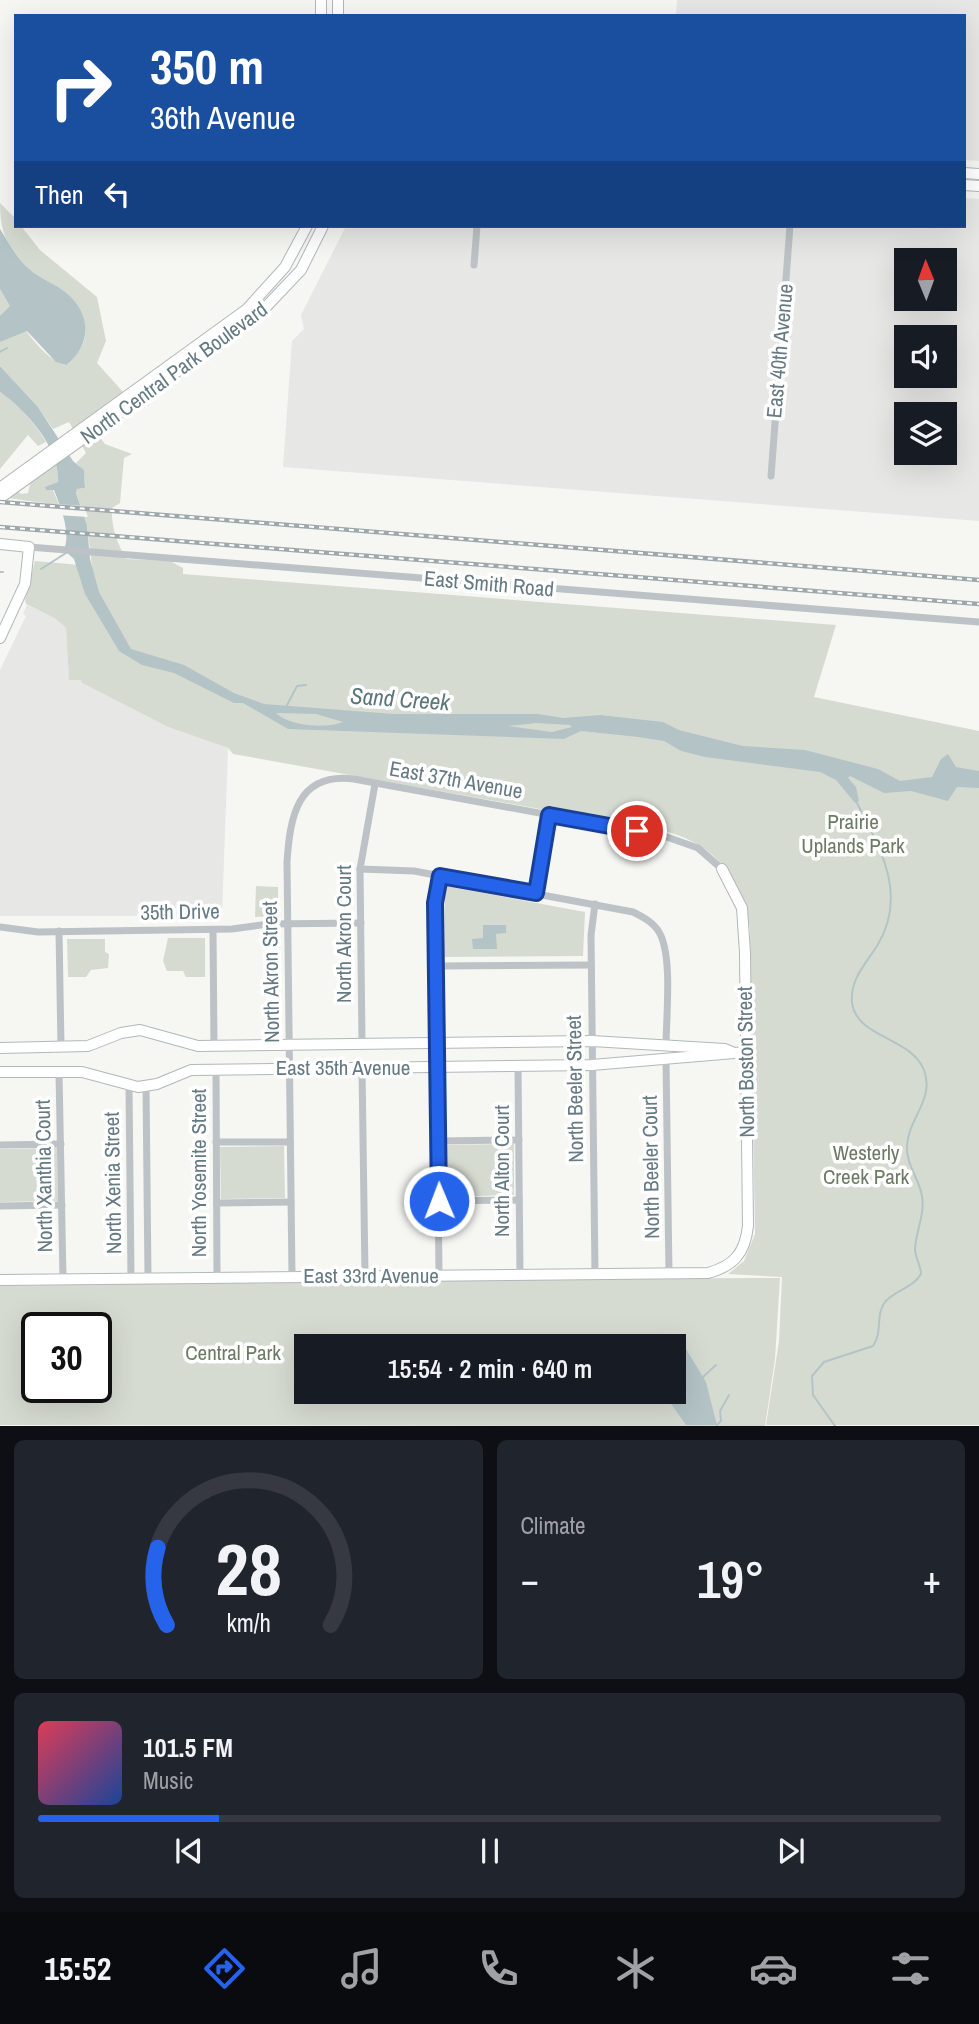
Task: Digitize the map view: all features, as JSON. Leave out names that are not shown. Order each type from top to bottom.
[{"type":"street","name":"North Central Park Boulevard","points":[[0,499],[247,309],[275,280],[306,228]]},
{"type":"street","name":"North Central Park Boulevard","points":[[0,488],[263,310],[301,270],[322,228]]},
{"type":"street","points":[[474,265],[477,228]]},
{"type":"street","name":"East 40th Avenue","points":[[771,477],[790,228]]},
{"type":"street","name":"East Smith Road","points":[[0,544],[979,622]]},
{"type":"street","points":[[0,638],[25,584],[29,547]]},
{"type":"street","name":"East 37th Avenue","points":[[339,777],[681,840],[698,848],[722,869]]},
{"type":"street","name":"North Akron Street","points":[[292,1276],[288,844],[297,806],[311,788],[321,781],[339,777]]},
{"type":"street","name":"North Akron Court","points":[[362,1043],[360,869],[375,783]]},
{"type":"street","points":[[536,893],[549,815]]},
{"type":"street","points":[[360,869],[401,870],[440,876],[633,912],[658,929],[665,952],[666,1046]]},
{"type":"street","name":"North Boston Street","points":[[722,869],[738,894],[745,924],[748,1226],[747,1238],[738,1258]]},
{"type":"street","points":[[439,1275],[435,903],[440,876]]},
{"type":"street","name":"North Beeler Street","points":[[595,904],[591,965],[595,1274]]},
{"type":"street","name":"35th Drive","points":[[0,928],[59,931],[213,930],[288,923],[361,923]]},
{"type":"street","points":[[213,930],[214,1046]]},
{"type":"street","points":[[59,931],[61,1047]]},
{"type":"street","points":[[436,966],[591,965]]},
{"type":"street","name":"East 35th Avenue","points":[[0,1048],[88,1046],[121,1033],[140,1030],[189,1045],[214,1046],[592,1041],[746,1052]]},
{"type":"street","name":"East 35th Avenue","points":[[0,1072],[89,1072],[129,1086],[146,1086],[188,1071],[216,1069],[592,1065],[725,1056],[732,1052]]},
{"type":"street","name":"North Beeler Court","points":[[666,1059],[669,1274]]},
{"type":"street","name":"North Alton Court","points":[[518,1067],[520,1274]]},
{"type":"street","points":[[362,1068],[365,1275]]},
{"type":"street","name":"North Yosemite Street","points":[[216,1069],[218,1277]]},
{"type":"street","name":"North Xanthia Court","points":[[59,1072],[63,1279]]},
{"type":"street","name":"North Xenia Street","points":[[129,1086],[131,1278]]},
{"type":"street","name":"North Xenia Street","points":[[146,1086],[148,1278]]},
{"type":"street","points":[[438,1141],[519,1140]]},
{"type":"street","points":[[216,1142],[290,1142]]},
{"type":"street","points":[[0,1145],[61,1144]]},
{"type":"street","points":[[439,1201],[519,1200]]},
{"type":"street","points":[[217,1203],[291,1202]]},
{"type":"street","points":[[0,1206],[62,1205]]},
{"type":"street","name":"East 33rd Avenue","points":[[0,1280],[708,1273],[727,1268],[738,1258]]},
{"type":"shaded area","points":[[677,0],[979,0],[979,161],[966,160],[966,14],[676,14]]},
{"type":"shaded area","points":[[966,198],[979,199],[979,521],[283,467],[292,341],[304,329],[301,315],[345,228],[966,228]]},
{"type":"shaded area","points":[[0,229],[24,265],[65,292],[80,310],[84,319],[84,339],[81,349],[66,365],[56,362],[27,331],[0,342],[0,316],[10,306],[0,289]]},
{"type":"shaded area","points":[[0,366],[38,407],[73,461],[84,470],[85,488],[77,489],[76,493],[87,525],[90,559],[99,592],[131,649],[184,665],[234,693],[264,704],[394,714],[538,714],[563,718],[600,715],[663,722],[679,730],[743,746],[805,750],[878,769],[900,781],[932,777],[941,759],[948,754],[956,767],[979,771],[979,788],[957,787],[948,801],[911,791],[884,793],[850,776],[848,778],[856,787],[859,801],[855,803],[836,780],[820,772],[705,757],[681,751],[664,741],[638,737],[581,731],[564,739],[288,729],[243,703],[234,703],[174,673],[142,665],[119,651],[85,594],[74,559],[64,550],[66,528],[62,512],[54,490],[46,490],[45,487],[58,482],[54,457],[31,420],[0,392]],"holes":[[[276,713],[316,714],[343,722],[308,725],[290,721]],[[537,723],[570,725],[572,727],[552,732],[508,726]]]},
{"type":"shaded area","points":[[27,605],[56,619],[66,628],[69,679],[82,680],[82,683],[168,727],[228,748],[222,916],[0,916],[0,670],[26,616],[23,614]]},
{"type":"shaded area","points":[[483,925],[506,925],[506,933],[496,934],[497,949],[473,949],[472,939],[483,938]]},
{"type":"shaded area","points":[[686,1349],[706,1382],[717,1425],[686,1425],[671,1404],[686,1404]]},
{"type":"green space","name":"Prairie Uplands Park","points":[[0,203],[14,217],[14,228],[23,228],[40,250],[97,297],[106,341],[97,363],[123,392],[86,419],[105,444],[132,454],[124,458],[120,503],[112,508],[115,535],[126,559],[170,561],[183,568],[183,574],[836,625],[814,697],[979,731],[979,1425],[766,1425],[779,1341],[782,1277],[728,1274],[744,1261],[755,1234],[750,929],[741,895],[734,881],[713,856],[685,838],[668,832],[233,754],[228,748],[168,727],[82,683],[81,680],[69,680],[66,628],[56,619],[26,604],[25,600],[35,561],[92,566],[87,525],[76,492],[77,489],[85,488],[83,471],[76,463],[86,453],[69,422],[53,429],[38,407],[0,366],[0,289],[20,322],[54,360],[65,365],[73,358],[80,350],[85,330],[82,316],[70,298],[34,274],[13,252],[1,221]]},
{"type":"green space","points":[[0,392],[26,414],[46,442],[38,446],[28,435],[0,469]]},
{"type":"green space","points":[[57,462],[60,467],[59,482],[51,485],[59,505],[0,497],[0,483],[22,494],[28,493],[31,480]]},
{"type":"green space","points":[[256,886],[278,887],[278,916],[255,917]]},
{"type":"green space","points":[[445,886],[585,912],[583,956],[444,957]]},
{"type":"green space","points":[[168,938],[205,938],[205,977],[186,977],[183,971],[167,971],[163,961]]},
{"type":"green space","points":[[67,939],[105,939],[105,952],[109,954],[108,968],[91,970],[86,977],[68,977]]},
{"type":"green space","points":[[514,1144],[514,1195],[443,1197],[442,1145]]},
{"type":"green space","points":[[284,1146],[285,1198],[221,1199],[220,1147]]},
{"type":"green space","points":[[57,1148],[58,1201],[0,1202],[0,1149]]},
{"type":"green space","name":"Central Park","points":[[780,1278],[775,1359],[765,1426],[0,1425],[0,1286],[365,1279]]},
{"type":"pier","points":[[55,504],[84,506],[88,517],[57,515]]},
{"type":"waterway","points":[[0,352],[7,348]]},
{"type":"waterway","points":[[41,569],[66,553]]},
{"type":"waterway","points":[[286,707],[297,686],[306,685]]},
{"type":"waterway","points":[[835,1426],[813,1395],[812,1376],[824,1362],[873,1346],[878,1335],[880,1312],[885,1302],[913,1283],[921,1274],[915,1249],[922,1196],[908,1159],[907,1146],[908,1136],[924,1100],[924,1070],[908,1051],[864,1024],[856,1015],[852,1003],[856,979],[877,946],[886,927],[890,908],[887,871],[856,801]]},
{"type":"waterway","points":[[703,1377],[716,1365]]},
{"type":"waterway","points":[[717,1425],[721,1421],[720,1411],[729,1395]]},
{"type":"railway","points":[[0,502],[979,580]]},
{"type":"railway","points":[[0,527],[979,604]]},
{"type":"route","points":[[439,1201],[435,903],[440,876],[536,893],[549,815],[637,831]]},
{"type":"water label","name":"Sand Creek","points":[[400,699]]},
{"type":"park label","name":"Westerly Creek Park","points":[[866,1165]]}]
